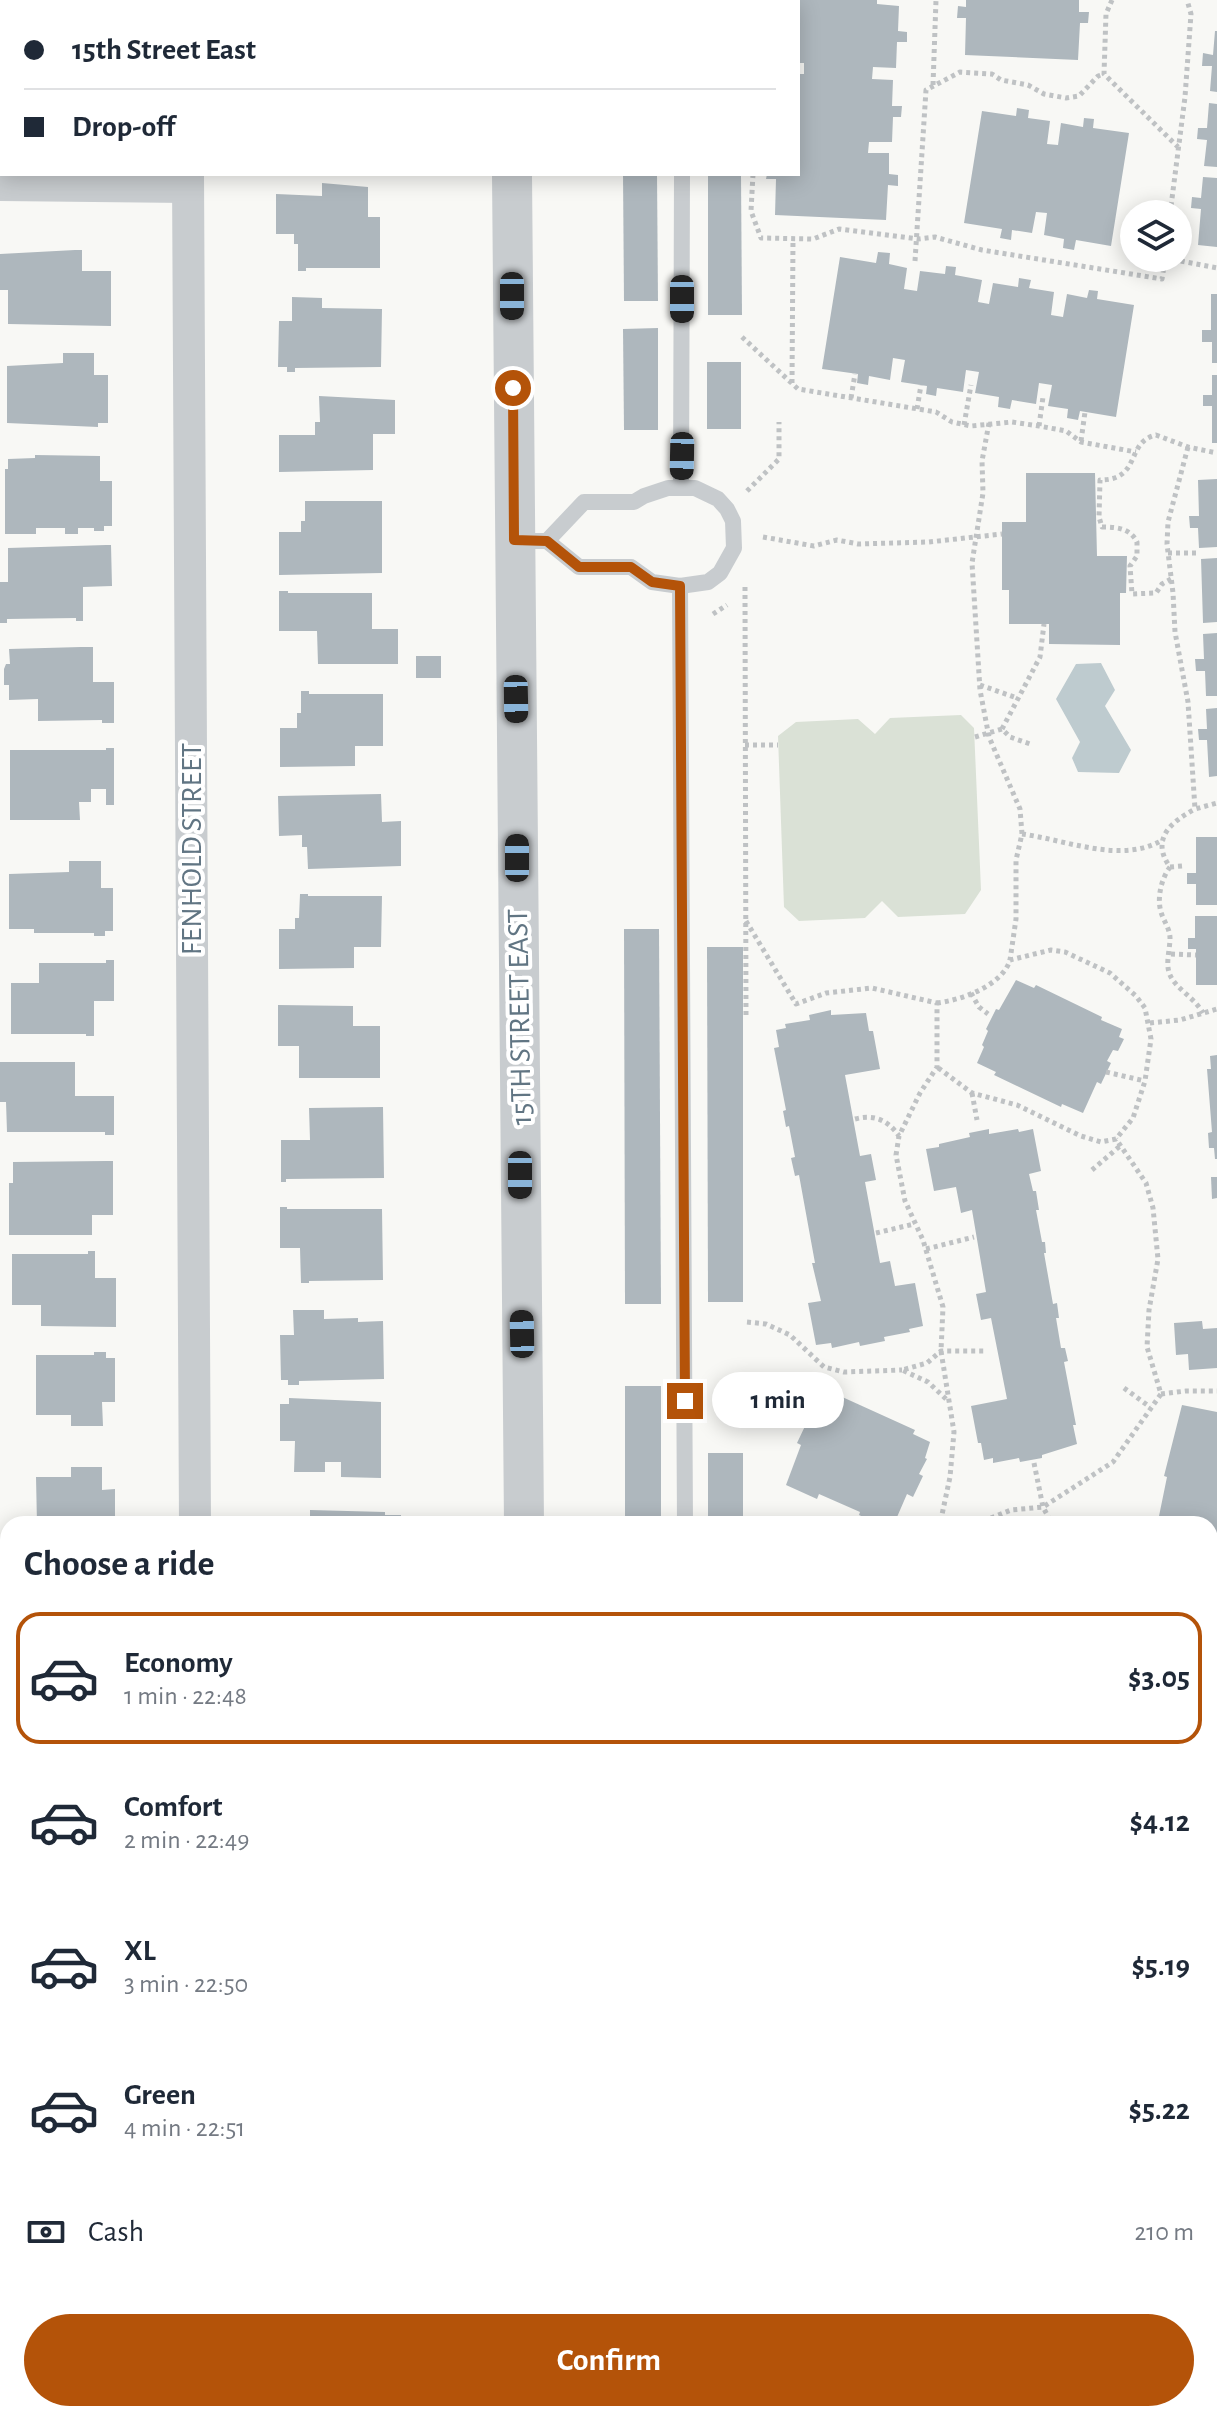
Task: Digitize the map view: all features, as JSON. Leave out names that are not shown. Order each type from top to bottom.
[{"type":"street","name":"15TH STREET EAST","points":[[512,176],[530,541],[524,1516]]},
{"type":"street","points":[[0,185],[188,180]]},
{"type":"street","name":"FENHOLD STREET","points":[[188,180],[195,1516]]},
{"type":"lane","points":[[681,487],[682,176]]},
{"type":"lane","points":[[681,487],[695,488],[718,499],[733,521],[734,548],[720,573],[708,582],[680,586],[652,582],[631,567],[579,567],[530,541],[584,502],[634,502],[656,491],[681,487]]},
{"type":"lane","points":[[680,586],[685,1516]]},
{"type":"path","points":[[933,85],[936,0]]},
{"type":"path","points":[[1112,0],[1106,14],[1104,74],[1178,147]]},
{"type":"path","points":[[1172,200],[1191,14],[1187,0]]},
{"type":"path","points":[[915,261],[926,90],[960,72],[992,74],[1044,94],[1066,98],[1079,96],[1098,76],[1104,74]]},
{"type":"path","points":[[753,176],[751,211],[761,238],[813,239],[839,229],[918,239],[935,237],[982,250],[1162,279],[1163,272]]},
{"type":"path","points":[[792,383],[793,239]]},
{"type":"path","points":[[1192,264],[1217,268]]},
{"type":"path","points":[[742,337],[798,389],[936,412],[964,425],[1012,422],[1066,431],[1081,442],[1136,452]]},
{"type":"path","points":[[851,398],[855,374]]},
{"type":"path","points":[[917,409],[921,385]]},
{"type":"path","points":[[964,425],[971,385]]},
{"type":"path","points":[[1039,426],[1043,397]]},
{"type":"path","points":[[1081,442],[1085,412]]},
{"type":"path","points":[[746,921],[796,1004],[826,993],[872,988],[937,1003],[960,999],[1008,967],[1016,919],[1016,860],[1022,834],[1020,809],[989,734],[980,685],[972,563],[983,493],[982,461],[989,423]]},
{"type":"path","points":[[1171,579],[1162,584],[1156,593],[1132,594],[1130,566],[1137,556],[1137,542],[1128,531],[1102,527],[1099,517],[1100,480],[1125,475],[1142,441],[1156,435],[1188,447],[1217,453]]},
{"type":"path","points":[[1188,447],[1168,522],[1168,553],[1175,632],[1188,702],[1195,809]]},
{"type":"path","points":[[763,537],[814,546],[837,540],[858,544],[1002,534]]},
{"type":"path","points":[[1168,553],[1198,553]]},
{"type":"path","points":[[745,587],[746,1019]]},
{"type":"path","points":[[975,737],[1002,729],[1040,657],[1044,624]]},
{"type":"path","points":[[980,685],[1017,698]]},
{"type":"path","points":[[1002,729],[1010,737],[1033,745]]},
{"type":"path","points":[[745,745],[778,745]]},
{"type":"path","points":[[1022,834],[1123,851],[1144,849],[1164,839],[1179,818],[1195,809],[1217,803]]},
{"type":"path","points":[[1164,839],[1163,855],[1170,867]]},
{"type":"path","points":[[1170,867],[1182,866]]},
{"type":"path","points":[[1170,867],[1161,888],[1160,910],[1171,935],[1168,967],[1173,980],[1197,1001],[1203,1013]]},
{"type":"path","points":[[937,1067],[972,1093],[1017,1105],[1081,1136],[1101,1142],[1116,1139],[1133,1118],[1145,1081],[1151,1039],[1145,1008],[1136,996],[1110,973],[1065,952],[1051,950],[1010,960]]},
{"type":"path","points":[[1171,954],[1196,955]]},
{"type":"path","points":[[971,993],[979,1007],[988,1014]]},
{"type":"path","points":[[937,1003],[937,1067],[899,1136],[896,1155],[898,1175],[926,1249],[943,1307],[941,1351],[954,1432],[950,1477],[942,1516]]},
{"type":"path","points":[[1150,1023],[1180,1020],[1217,1009]]},
{"type":"path","points":[[1106,1072],[1145,1081]]},
{"type":"path","points":[[972,1093],[977,1120]]},
{"type":"path","points":[[855,1119],[870,1117],[881,1120],[891,1125],[899,1136]]},
{"type":"path","points":[[1116,1139],[1146,1183],[1155,1220],[1158,1259],[1149,1310],[1147,1347],[1161,1394]]},
{"type":"path","points":[[1092,1170],[1120,1146]]},
{"type":"path","points":[[876,1233],[914,1224]]},
{"type":"path","points":[[926,1249],[974,1237]]},
{"type":"path","points":[[747,1322],[766,1324],[790,1335],[824,1367],[844,1372],[902,1370],[927,1363],[941,1351],[987,1351]]},
{"type":"path","points":[[902,1370],[928,1382],[948,1401]]},
{"type":"path","points":[[1124,1388],[1150,1407]]},
{"type":"path","points":[[996,1516],[1011,1510],[1043,1507],[1113,1462],[1161,1394],[1217,1391]]},
{"type":"path","points":[[1034,1463],[1048,1516]]},
{"type":"shaded area","points":[[1101,663],[1115,690],[1105,706],[1131,750],[1119,773],[1078,772],[1072,758],[1080,742],[1056,699],[1076,664]]},
{"type":"shaded area","points":[[961,715],[974,728],[981,890],[965,914],[898,917],[882,901],[865,918],[799,921],[784,907],[778,736],[796,722],[858,719],[875,734],[890,718]]},
{"type":"building","points":[[800,0],[877,0],[877,4],[899,6],[898,31],[907,32],[907,42],[897,42],[896,68],[873,67],[872,79],[893,80],[892,106],[902,106],[901,117],[893,117],[892,142],[869,142],[868,153],[889,153],[889,174],[898,175],[898,186],[888,185],[886,220],[775,215],[776,179],[766,179],[767,176],[800,176],[800,74],[804,74],[804,63],[800,63]]},
{"type":"building","points":[[966,0],[1079,0],[1079,12],[1089,12],[1088,23],[1080,23],[1078,60],[965,55],[966,18],[957,18],[958,6],[966,7]]},
{"type":"building","points":[[1215,31],[1217,92],[1210,91],[1212,66],[1202,66],[1203,53],[1213,55]]},
{"type":"building","points":[[1209,103],[1217,104],[1217,167],[1204,166],[1207,140],[1197,139],[1198,128],[1207,128]]},
{"type":"building","points":[[1017,108],[1029,110],[1028,118],[1050,121],[1047,144],[1058,145],[1061,123],[1083,127],[1084,118],[1094,119],[1093,128],[1129,133],[1111,246],[1076,240],[1074,250],[1063,248],[1064,239],[1044,235],[1047,213],[1036,212],[1032,233],[1012,230],[1011,240],[1000,238],[1002,229],[964,223],[982,111],[1016,116]]},
{"type":"building","points":[[623,176],[657,176],[658,301],[624,301]]},
{"type":"building","points":[[708,176],[741,176],[742,315],[708,315]]},
{"type":"building","points":[[1203,177],[1217,178],[1217,247],[1198,245],[1201,209],[1192,208],[1192,200],[1192,197],[1201,198]]},
{"type":"building","points":[[322,183],[368,187],[368,217],[380,217],[380,268],[306,268],[306,271],[298,271],[298,244],[294,244],[294,234],[276,234],[276,194],[322,196]]},
{"type":"building","points":[[82,250],[82,271],[111,271],[111,326],[8,324],[8,290],[0,290],[0,254]]},
{"type":"building","points":[[878,252],[890,253],[889,264],[907,268],[904,289],[917,291],[920,271],[945,274],[946,266],[956,267],[955,275],[982,280],[978,302],[989,304],[993,283],[1018,287],[1019,278],[1031,280],[1029,288],[1054,292],[1051,315],[1063,317],[1067,294],[1087,298],[1089,290],[1098,291],[1097,299],[1134,305],[1116,417],[1080,411],[1078,420],[1067,418],[1068,409],[1048,406],[1052,385],[1039,383],[1036,404],[1012,400],[1010,409],[998,407],[999,397],[975,393],[979,372],[966,370],[963,392],[937,388],[936,396],[926,394],[927,386],[901,382],[905,360],[893,358],[890,380],[869,376],[868,385],[857,383],[858,374],[822,369],[840,257],[876,263]]},
{"type":"building","points":[[1211,294],[1217,294],[1217,363],[1212,363],[1212,342],[1202,342],[1202,330],[1211,330]]},
{"type":"building","points":[[292,297],[322,298],[322,308],[382,309],[381,367],[295,368],[295,372],[287,372],[287,367],[278,367],[279,321],[292,321]]},
{"type":"building","points":[[658,328],[658,430],[624,430],[623,329]]},
{"type":"building","points":[[63,353],[94,353],[94,375],[108,375],[108,423],[98,423],[98,427],[7,423],[7,366],[63,363]]},
{"type":"building","points":[[707,362],[741,362],[741,429],[707,429]]},
{"type":"building","points":[[1212,375],[1217,375],[1217,443],[1212,443],[1212,406],[1203,406],[1203,395],[1212,395]]},
{"type":"building","points":[[319,396],[395,400],[395,434],[373,434],[373,470],[279,472],[279,435],[315,435],[315,422],[320,422]]},
{"type":"building","points":[[35,455],[100,456],[100,481],[112,481],[112,526],[104,526],[104,531],[78,528],[78,534],[65,534],[65,528],[36,528],[36,534],[5,534],[5,469],[8,469],[8,459],[35,458]]},
{"type":"building","points":[[1026,473],[1095,473],[1097,556],[1127,556],[1126,593],[1120,593],[1120,645],[1049,644],[1049,624],[1009,624],[1009,590],[1002,590],[1002,522],[1026,522]]},
{"type":"building","points":[[1217,479],[1217,547],[1199,548],[1198,528],[1190,528],[1189,516],[1199,516],[1198,480]]},
{"type":"building","points":[[305,501],[382,501],[382,573],[279,575],[279,532],[301,532],[301,521],[305,521]]},
{"type":"building","points":[[111,545],[112,586],[83,587],[83,621],[76,621],[76,618],[7,619],[7,623],[0,623],[0,582],[8,582],[8,548]]},
{"type":"building","points":[[1217,558],[1217,622],[1203,623],[1201,559]]},
{"type":"building","points":[[279,591],[372,593],[372,629],[398,629],[398,664],[318,664],[317,631],[279,631]]},
{"type":"building","points":[[1217,633],[1217,696],[1206,696],[1205,671],[1196,671],[1195,659],[1204,659],[1203,634]]},
{"type":"building","points":[[93,647],[93,682],[114,682],[114,723],[102,723],[102,720],[38,721],[38,699],[9,700],[9,685],[4,685],[4,669],[6,664],[10,664],[9,649]]},
{"type":"building","points":[[416,656],[441,656],[441,678],[416,678]]},
{"type":"building","points":[[301,691],[309,691],[309,694],[383,694],[383,746],[355,746],[355,766],[280,767],[280,728],[297,728]]},
{"type":"building","points":[[1217,708],[1217,776],[1209,777],[1207,740],[1199,740],[1198,729],[1207,729],[1206,709]]},
{"type":"building","points":[[114,748],[114,805],[106,805],[106,789],[91,789],[91,802],[79,802],[80,820],[10,820],[10,750]]},
{"type":"building","points":[[381,794],[382,822],[401,821],[401,866],[308,869],[307,847],[302,847],[302,835],[279,836],[278,796]]},
{"type":"building","points":[[1196,837],[1217,837],[1217,905],[1196,905],[1196,884],[1187,884],[1187,873],[1196,873]]},
{"type":"building","points":[[69,861],[101,861],[101,888],[113,888],[113,931],[105,931],[105,936],[94,936],[94,933],[34,933],[34,929],[9,929],[9,874],[69,872]]},
{"type":"building","points":[[300,894],[382,896],[381,947],[354,947],[354,968],[279,969],[279,929],[295,929],[295,918],[299,918]]},
{"type":"building","points":[[1195,916],[1217,916],[1217,985],[1196,985],[1196,949],[1188,949],[1188,938],[1195,938]]},
{"type":"building","points":[[624,929],[659,929],[661,1304],[625,1304]]},
{"type":"building","points":[[707,947],[743,947],[743,1302],[708,1302]]},
{"type":"building","points":[[106,960],[114,960],[114,1001],[94,1001],[94,1036],[11,1034],[11,983],[39,983],[39,963],[106,963]]},
{"type":"building","points":[[1016,980],[1034,988],[1036,985],[1122,1029],[1119,1037],[1124,1039],[1118,1051],[1113,1050],[1107,1061],[1111,1063],[1101,1084],[1097,1082],[1083,1113],[1062,1104],[1061,1107],[994,1075],[996,1072],[977,1063],[984,1047],[986,1029]]},
{"type":"building","points":[[278,1005],[353,1006],[353,1026],[380,1026],[380,1078],[299,1078],[299,1046],[278,1046]]},
{"type":"building","points":[[831,1010],[831,1015],[866,1013],[869,1031],[873,1031],[880,1069],[845,1075],[860,1156],[871,1154],[876,1180],[865,1182],[880,1263],[890,1261],[895,1286],[915,1283],[923,1326],[884,1337],[885,1341],[860,1346],[859,1342],[832,1348],[831,1343],[816,1345],[808,1303],[821,1301],[799,1175],[795,1176],[791,1158],[795,1157],[789,1126],[786,1127],[783,1111],[786,1110],[774,1048],[779,1047],[776,1030],[786,1028],[785,1024],[810,1020],[809,1015]]},
{"type":"building","points":[[1217,1055],[1215,1159],[1214,1148],[1209,1148],[1208,1133],[1212,1132],[1207,1069],[1211,1069],[1210,1056]]},
{"type":"building","points":[[0,1062],[75,1062],[75,1096],[114,1096],[114,1135],[105,1135],[105,1132],[7,1132],[6,1102],[0,1102]]},
{"type":"building","points":[[383,1107],[384,1178],[286,1179],[286,1182],[281,1182],[281,1140],[310,1140],[309,1108]]},
{"type":"building","points":[[989,1129],[989,1134],[1033,1129],[1041,1171],[1029,1174],[1033,1191],[1036,1191],[1039,1210],[1036,1210],[1042,1242],[1045,1242],[1053,1304],[1057,1303],[1061,1348],[1065,1348],[1068,1361],[1064,1362],[1076,1425],[1073,1425],[1077,1444],[1042,1455],[1042,1458],[1020,1462],[1019,1458],[993,1463],[993,1458],[984,1460],[981,1443],[978,1443],[971,1406],[1007,1399],[991,1318],[981,1320],[976,1294],[986,1292],[972,1210],[961,1213],[956,1187],[934,1191],[926,1149]]},
{"type":"building","points":[[113,1161],[113,1215],[92,1215],[92,1235],[9,1235],[9,1183],[13,1183],[13,1162]]},
{"type":"building","points":[[1211,1177],[1217,1177],[1217,1198],[1212,1199]]},
{"type":"building","points":[[280,1207],[382,1209],[383,1280],[301,1283],[300,1248],[280,1248]]},
{"type":"building","points":[[88,1251],[95,1251],[95,1278],[116,1278],[116,1327],[41,1326],[41,1305],[12,1305],[12,1254],[88,1254]]},
{"type":"building","points":[[293,1310],[324,1310],[324,1319],[383,1321],[384,1379],[299,1381],[299,1385],[288,1385],[288,1380],[281,1380],[280,1335],[294,1335]]},
{"type":"building","points":[[1202,1321],[1203,1329],[1217,1328],[1217,1368],[1189,1370],[1188,1354],[1176,1355],[1174,1323]]},
{"type":"building","points":[[94,1352],[106,1352],[106,1358],[115,1358],[115,1402],[102,1402],[103,1426],[71,1426],[71,1415],[36,1415],[36,1355],[94,1355]]},
{"type":"building","points":[[625,1386],[661,1386],[661,1516],[625,1516]]},
{"type":"building","points":[[829,1391],[915,1430],[913,1434],[930,1442],[927,1459],[919,1474],[923,1476],[913,1497],[907,1494],[897,1516],[861,1516],[860,1512],[819,1494],[817,1499],[786,1485],[801,1445],[797,1443],[806,1424],[810,1425],[821,1399],[825,1401]]},
{"type":"building","points":[[289,1398],[381,1402],[381,1478],[341,1477],[341,1462],[325,1462],[325,1472],[294,1472],[295,1441],[280,1441],[280,1404],[289,1404]]},
{"type":"building","points":[[1182,1405],[1217,1412],[1217,1516],[1159,1516],[1167,1477],[1164,1476]]},
{"type":"building","points":[[708,1453],[743,1453],[743,1516],[708,1516]]},
{"type":"building","points":[[71,1467],[102,1467],[102,1490],[115,1489],[115,1516],[37,1516],[36,1477],[71,1477]]},
{"type":"building","points":[[310,1510],[401,1515],[401,1516],[310,1516]]},
{"type":"route","points":[[513,388],[514,540],[547,541],[579,567],[631,567],[652,582],[680,586],[685,1401]]}]
